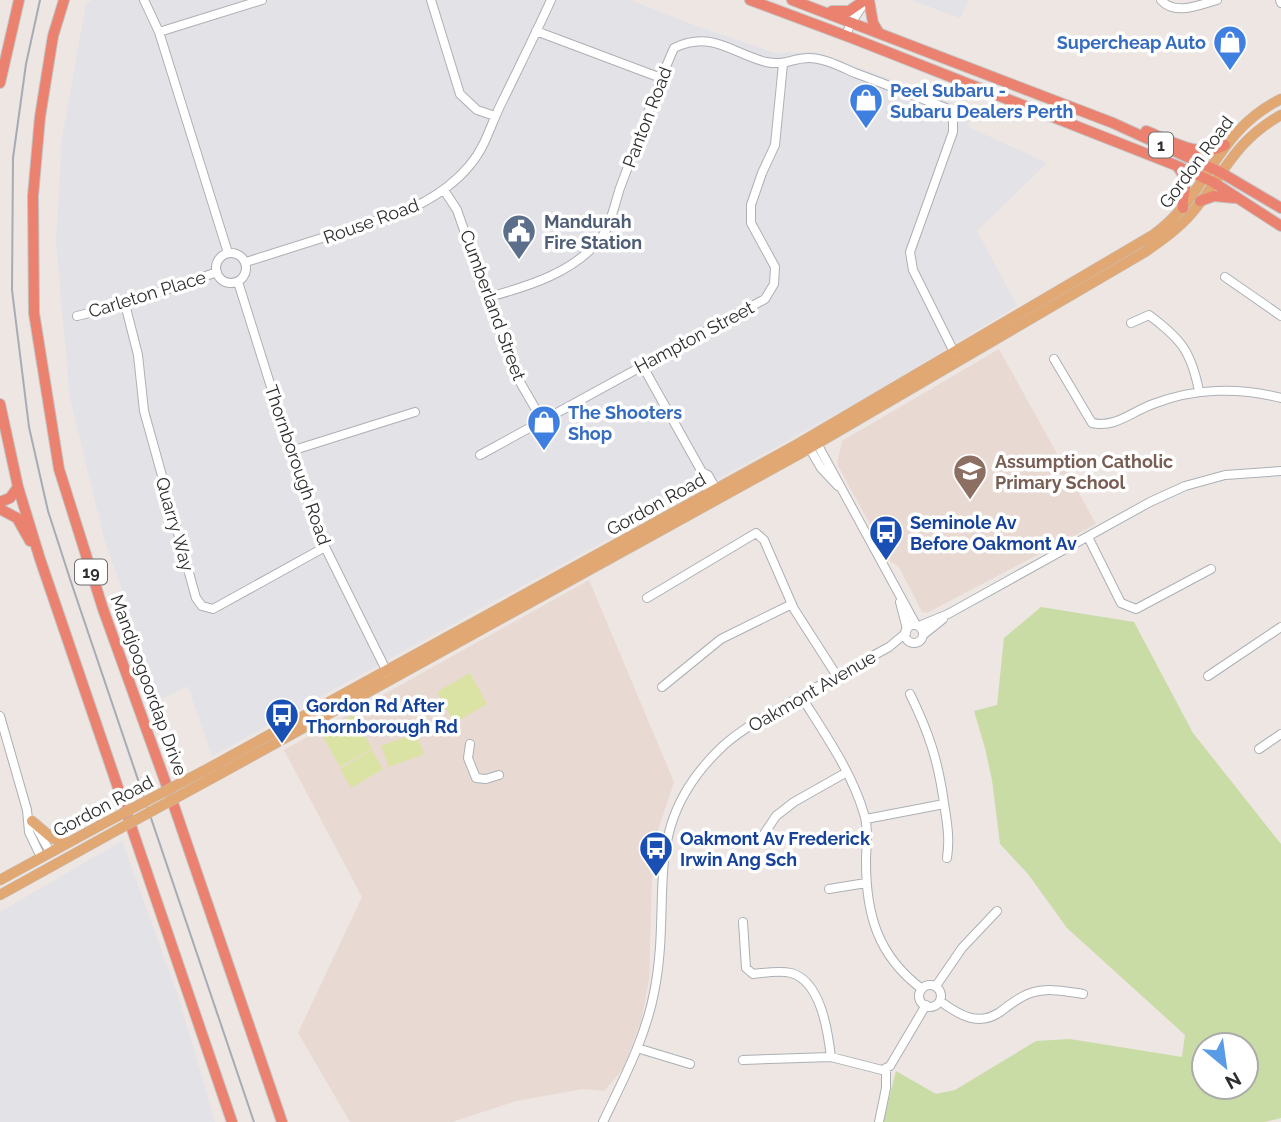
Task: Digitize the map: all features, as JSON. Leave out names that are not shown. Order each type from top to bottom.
[{"type":"highway","points":[[0,83],[19,0]]},
{"type":"highway","name":"Mandjoogoordap Drive","points":[[64,0],[53,36],[40,117],[33,196],[34,313],[59,469],[103,609],[174,806],[282,1122]]},
{"type":"highway","name":"1","points":[[750,0],[849,36],[1175,165],[1212,174],[1281,226]]},
{"type":"highway","name":"1","points":[[792,0],[1113,123],[1281,208]]},
{"type":"highway","points":[[808,6],[840,12],[849,11],[867,0],[878,33]]},
{"type":"highway","points":[[1113,123],[1134,125],[1197,150],[1213,151],[1225,145]]},
{"type":"highway","points":[[1175,165],[1187,181],[1182,200],[1183,208]]},
{"type":"highway","points":[[1200,201],[1224,195],[1244,200]]},
{"type":"highway","name":"19","points":[[0,404],[18,487],[40,559],[232,1122]]},
{"type":"highway","points":[[0,502],[10,498],[18,487]]},
{"type":"highway","points":[[0,509],[11,513],[20,522],[40,559]]},
{"type":"main road","name":"Gordon Road","points":[[0,895],[105,837],[215,771],[811,442],[1174,231],[1200,201],[1225,145],[1247,121],[1281,99]]},
{"type":"main road","name":"Gordon Road","points":[[1112,265],[1153,235],[1183,208],[1250,136],[1281,115]]},
{"type":"main road","name":"Gordon Road","points":[[0,880],[99,826],[215,771]]},
{"type":"main road","points":[[33,821],[52,838],[67,843]]},
{"type":"street","points":[[144,0],[159,32],[228,253]]},
{"type":"street","points":[[159,32],[262,0]]},
{"type":"street","points":[[431,0],[460,94],[477,110],[495,116]]},
{"type":"street","name":"Rouse Road","points":[[246,262],[398,214],[416,207],[444,190],[466,169],[483,145],[551,0]]},
{"type":"street","points":[[849,36],[867,0]]},
{"type":"street","points":[[1161,0],[1174,9],[1217,0]]},
{"type":"street","points":[[536,32],[661,78]]},
{"type":"street","name":"Panton Road","points":[[489,297],[519,289],[552,275],[580,259],[603,236],[674,48],[689,41],[700,40],[765,61],[783,64],[808,58],[831,64],[946,108],[953,117],[953,132],[910,252],[914,270],[957,358]]},
{"type":"street","name":"Hampton Street","points":[[480,455],[765,299],[774,284],[775,267],[751,223],[751,205],[775,145],[783,64]]},
{"type":"street","name":"Cumberland Street","points":[[444,190],[457,209],[513,370],[542,420]]},
{"type":"street","points":[[228,253],[239,254],[246,262],[247,270],[238,282],[225,282],[217,272],[218,261],[228,253]]},
{"type":"street","name":"Carleton Place","points":[[78,316],[217,272]]},
{"type":"street","points":[[1225,277],[1281,316]]},
{"type":"street","name":"Thornborough Road","points":[[238,282],[306,498],[325,547],[389,676]]},
{"type":"street","name":"Quarry Way","points":[[125,303],[138,355],[144,411],[196,598],[202,606],[213,609],[325,547]]},
{"type":"street","points":[[1132,323],[1149,315],[1184,345],[1195,371],[1199,391]]},
{"type":"street","points":[[1054,359],[1093,423],[1107,426],[1154,403],[1199,391],[1242,391],[1281,398]]},
{"type":"street","points":[[642,365],[702,472],[701,478],[715,495]]},
{"type":"street","points":[[291,451],[415,412]]},
{"type":"street","points":[[811,442],[841,488],[920,628],[918,642],[906,638],[899,592]]},
{"type":"street","points":[[920,628],[1150,502],[1185,486],[1226,475],[1281,471]]},
{"type":"street","points":[[647,598],[756,533],[764,540],[792,604],[837,676]]},
{"type":"street","points":[[1088,537],[1121,603],[1136,609],[1211,569]]},
{"type":"street","points":[[662,687],[721,639],[792,604]]},
{"type":"street","points":[[1208,676],[1281,627]]},
{"type":"street","name":"Oakmont Avenue","points":[[607,1121],[637,1048],[653,995],[659,964],[663,858],[670,825],[678,807],[706,764],[732,739],[755,722],[889,647],[906,631],[920,628]]},
{"type":"street","name":"Oakmont Avenue","points":[[889,647],[912,642]]},
{"type":"street","points":[[910,694],[929,732],[940,770],[950,838],[947,858]]},
{"type":"street","points":[[801,696],[846,772],[866,819],[866,883],[871,916],[883,947],[901,972],[922,989]]},
{"type":"street","points":[[0,716],[27,810],[29,832],[46,855]]},
{"type":"street","points":[[1259,749],[1281,734]]},
{"type":"street","points":[[470,744],[468,758],[476,778],[486,779],[499,775]]},
{"type":"street","points":[[758,843],[776,816],[794,802],[846,772]]},
{"type":"street","points":[[866,819],[944,804]]},
{"type":"street","points":[[27,810],[46,855]]},
{"type":"street","points":[[829,888],[866,883]]},
{"type":"street","points":[[936,986],[962,948],[997,911]]},
{"type":"street","points":[[743,922],[746,968],[753,974],[774,971],[792,973],[804,980],[824,1016],[831,1057]]},
{"type":"street","points":[[929,985],[936,986],[941,994],[940,1001],[933,1006],[926,1005],[920,998],[922,989],[929,985]]},
{"type":"street","points":[[940,1001],[971,1020],[997,1014],[1028,994],[1048,989],[1083,993]]},
{"type":"street","points":[[743,1060],[831,1057],[881,1070],[890,1066],[926,1005]]},
{"type":"street","points":[[637,1048],[690,1064]]},
{"type":"street","points":[[879,1122],[886,1088],[886,1068]]},
{"type":"shaded area","points":[[92,0],[630,0],[775,53],[817,52],[973,110],[968,127],[1047,163],[977,231],[1017,306],[865,398],[212,756],[188,686],[160,700],[104,538],[70,398],[56,242],[62,139],[86,4]]},
{"type":"shaded area","points":[[911,0],[969,0],[960,18]]},
{"type":"shaded area","name":"Assumption Catholic Primary School","points":[[999,349],[1096,524],[927,613],[922,612],[899,567],[890,561],[837,464],[842,441]]},
{"type":"shaded area","points":[[589,580],[674,782],[653,845],[649,980],[641,1022],[623,1069],[604,1091],[583,1089],[516,1101],[452,1122],[350,1122],[298,1033],[362,897],[284,750]]},
{"type":"shaded area","points":[[122,841],[179,999],[215,1122],[0,1122],[0,912]]},
{"type":"green space","points":[[1041,607],[1134,622],[1193,733],[1281,844],[1281,1118],[1265,1122],[883,1122],[896,1071],[936,1094],[955,1090],[1036,1041],[1070,1039],[1182,1057],[1185,1035],[1067,928],[1028,874],[1000,844],[992,780],[974,711],[997,705],[1004,638]]},
{"type":"green space","points":[[470,673],[487,704],[454,723],[437,692]]},
{"type":"green space","points":[[353,715],[372,749],[340,767],[321,733]]},
{"type":"green space","points":[[416,733],[424,754],[389,767],[381,746]]},
{"type":"green space","points":[[372,750],[383,769],[351,788],[340,769]]},
{"type":"railway","points":[[40,0],[26,64],[13,158],[12,290],[29,427],[48,511],[70,579],[254,1122]]},
{"type":"place","name":"Supercheap Auto","points":[[1230,72]]},
{"type":"place","name":"Peel Subaru - Subaru Dealers Perth","points":[[866,130]]},
{"type":"place","name":"Mandurah Fire Station","points":[[519,261]]},
{"type":"place","name":"The Shooters Shop","points":[[544,452]]},
{"type":"place","name":"Assumption Catholic Primary School","points":[[970,501]]},
{"type":"place","name":"Seminole Av Before Oakmont Av","points":[[886,562]]},
{"type":"place","name":"Gordon Rd After Thornborough Rd","points":[[282,745]]},
{"type":"place","name":"Oakmont Av Frederick Irwin Ang Sch","points":[[656,878]]}]
